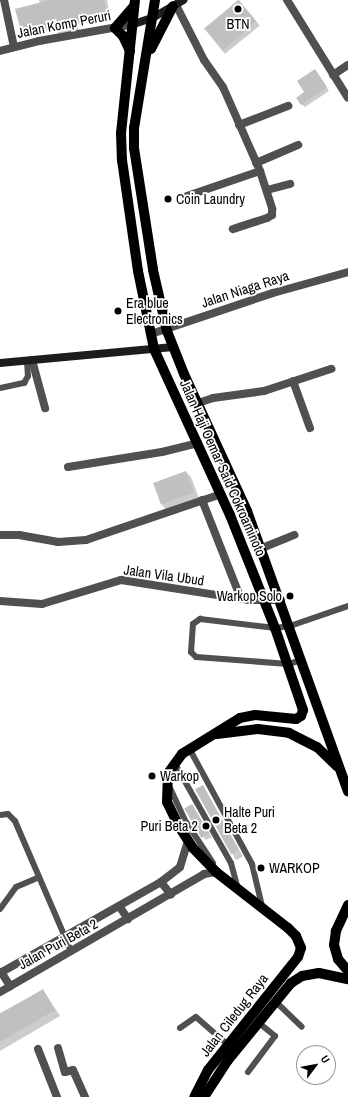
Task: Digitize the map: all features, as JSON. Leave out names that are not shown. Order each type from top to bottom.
[{"type":"main road","name":"Jalan Haji Oemar Said Cokroaminoto","points":[[155,0],[154,17],[134,128],[134,148],[153,270],[172,347],[262,548],[304,665]]},
{"type":"main road","name":"Jalan Haji Oemar Said Cokroaminoto","points":[[134,3],[134,24],[121,133],[122,160],[138,271],[154,349],[221,494],[275,628],[292,676],[303,714],[298,719],[247,716],[189,748],[174,761],[168,773],[167,802],[188,841],[216,872],[262,906],[294,933],[300,944],[300,954]]},
{"type":"main road","points":[[130,53],[123,36],[115,28],[134,3]]},
{"type":"main road","points":[[134,24],[154,17],[178,4]]},
{"type":"main road","points":[[147,58],[178,4]]},
{"type":"main road","points":[[0,363],[172,347]]},
{"type":"main road","points":[[304,665],[348,791]]},
{"type":"main road","points":[[210,736],[251,729],[289,733],[318,747],[343,776]]},
{"type":"main road","points":[[348,905],[336,931],[334,944],[338,959],[348,971]]},
{"type":"main road","name":"Jalan Ciledug Raya","points":[[194,1097],[205,1075],[300,954]]},
{"type":"main road","points":[[204,1097],[228,1060],[275,1001],[292,983],[302,976],[319,973],[348,979]]},
{"type":"street","points":[[4,0],[14,47]]},
{"type":"street","points":[[287,0],[348,98]]},
{"type":"street","points":[[178,4],[204,60],[223,87],[267,190],[272,215],[233,229]]},
{"type":"street","name":"Jalan Komp Peruri","points":[[0,51],[134,24]]},
{"type":"street","points":[[333,75],[348,66]]},
{"type":"street","points":[[239,125],[288,106]]},
{"type":"street","points":[[256,163],[298,145]]},
{"type":"street","points":[[187,196],[260,171]]},
{"type":"street","points":[[267,190],[290,184]]},
{"type":"street","name":"Jalan Niaga Raya","points":[[151,334],[167,331],[273,293],[348,272]]},
{"type":"street","points":[[29,361],[45,408]]},
{"type":"street","points":[[198,403],[213,398],[264,391],[331,369]]},
{"type":"street","points":[[293,381],[310,428]]},
{"type":"street","points":[[68,467],[162,452],[198,443]]},
{"type":"street","points":[[0,535],[73,542],[221,494]]},
{"type":"street","points":[[202,500],[241,599]]},
{"type":"street","points":[[262,548],[294,535]]},
{"type":"street","name":"Jalan Vila Ubud","points":[[0,601],[42,604],[121,580],[241,599],[281,600]]},
{"type":"street","name":"Jalan Puri Beta 2","points":[[1,972],[161,882],[180,867],[188,841]]},
{"type":"street","name":"Jalan Puri Beta 2","points":[[0,992],[171,895],[204,874],[216,872]]},
{"type":"street","points":[[161,882],[171,895]]},
{"type":"street","points":[[119,906],[128,919]]},
{"type":"street","points":[[1,972],[10,986]]},
{"type":"street","points":[[58,1048],[65,1072],[73,1070],[85,1097]]},
{"type":"street","points":[[38,1049],[57,1097]]},
{"type":"lane","points":[[0,388],[24,384],[28,376],[29,361]]},
{"type":"lane","points":[[304,665],[196,657],[190,652],[193,624],[196,620],[275,628],[290,626],[348,606]]},
{"type":"lane","points":[[189,748],[252,864],[262,906]]},
{"type":"lane","points":[[174,761],[231,863],[236,886]]},
{"type":"lane","points":[[168,773],[170,790],[177,806],[203,850],[225,878]]},
{"type":"lane","points":[[0,815],[8,814],[15,821],[71,951]]},
{"type":"lane","points":[[0,909],[16,886],[39,877]]},
{"type":"lane","points":[[275,1001],[302,1027]]},
{"type":"lane","points":[[180,1028],[196,1017],[228,1045]]},
{"type":"lane","points":[[289,1024],[294,1018]]},
{"type":"lane","points":[[248,1072],[276,1036],[258,1022]]},
{"type":"building","points":[[50,0],[104,0],[106,14],[73,20],[75,26],[55,31],[53,23],[21,31],[15,9]]},
{"type":"building","points":[[238,0],[256,21],[223,50],[205,29]]},
{"type":"building","points":[[315,69],[327,87],[301,105],[296,98],[304,92],[297,81]]},
{"type":"building","points":[[186,471],[194,493],[161,505],[153,483]]},
{"type":"building","name":"Halte Puri Beta 2","points":[[203,785],[239,850],[231,854],[195,789]]},
{"type":"building","name":"Halte Puri Beta 2","points":[[192,804],[209,833],[201,838],[184,808]]},
{"type":"building","points":[[43,989],[55,1010],[0,1042],[0,1014]]},
{"type":"place","name":"BTN","points":[[238,9]]},
{"type":"place","name":"Coin Laundry","points":[[168,199]]},
{"type":"place","name":"Era blue Electronics","points":[[118,311]]},
{"type":"place","name":"Warkop Solo","points":[[290,596]]},
{"type":"place","name":"Warkop","points":[[152,776]]},
{"type":"place","name":"Halte Puri Beta 2","points":[[216,820]]},
{"type":"place","name":"Puri Beta 2","points":[[206,826]]},
{"type":"place","name":"WARKOP","points":[[261,868]]}]
